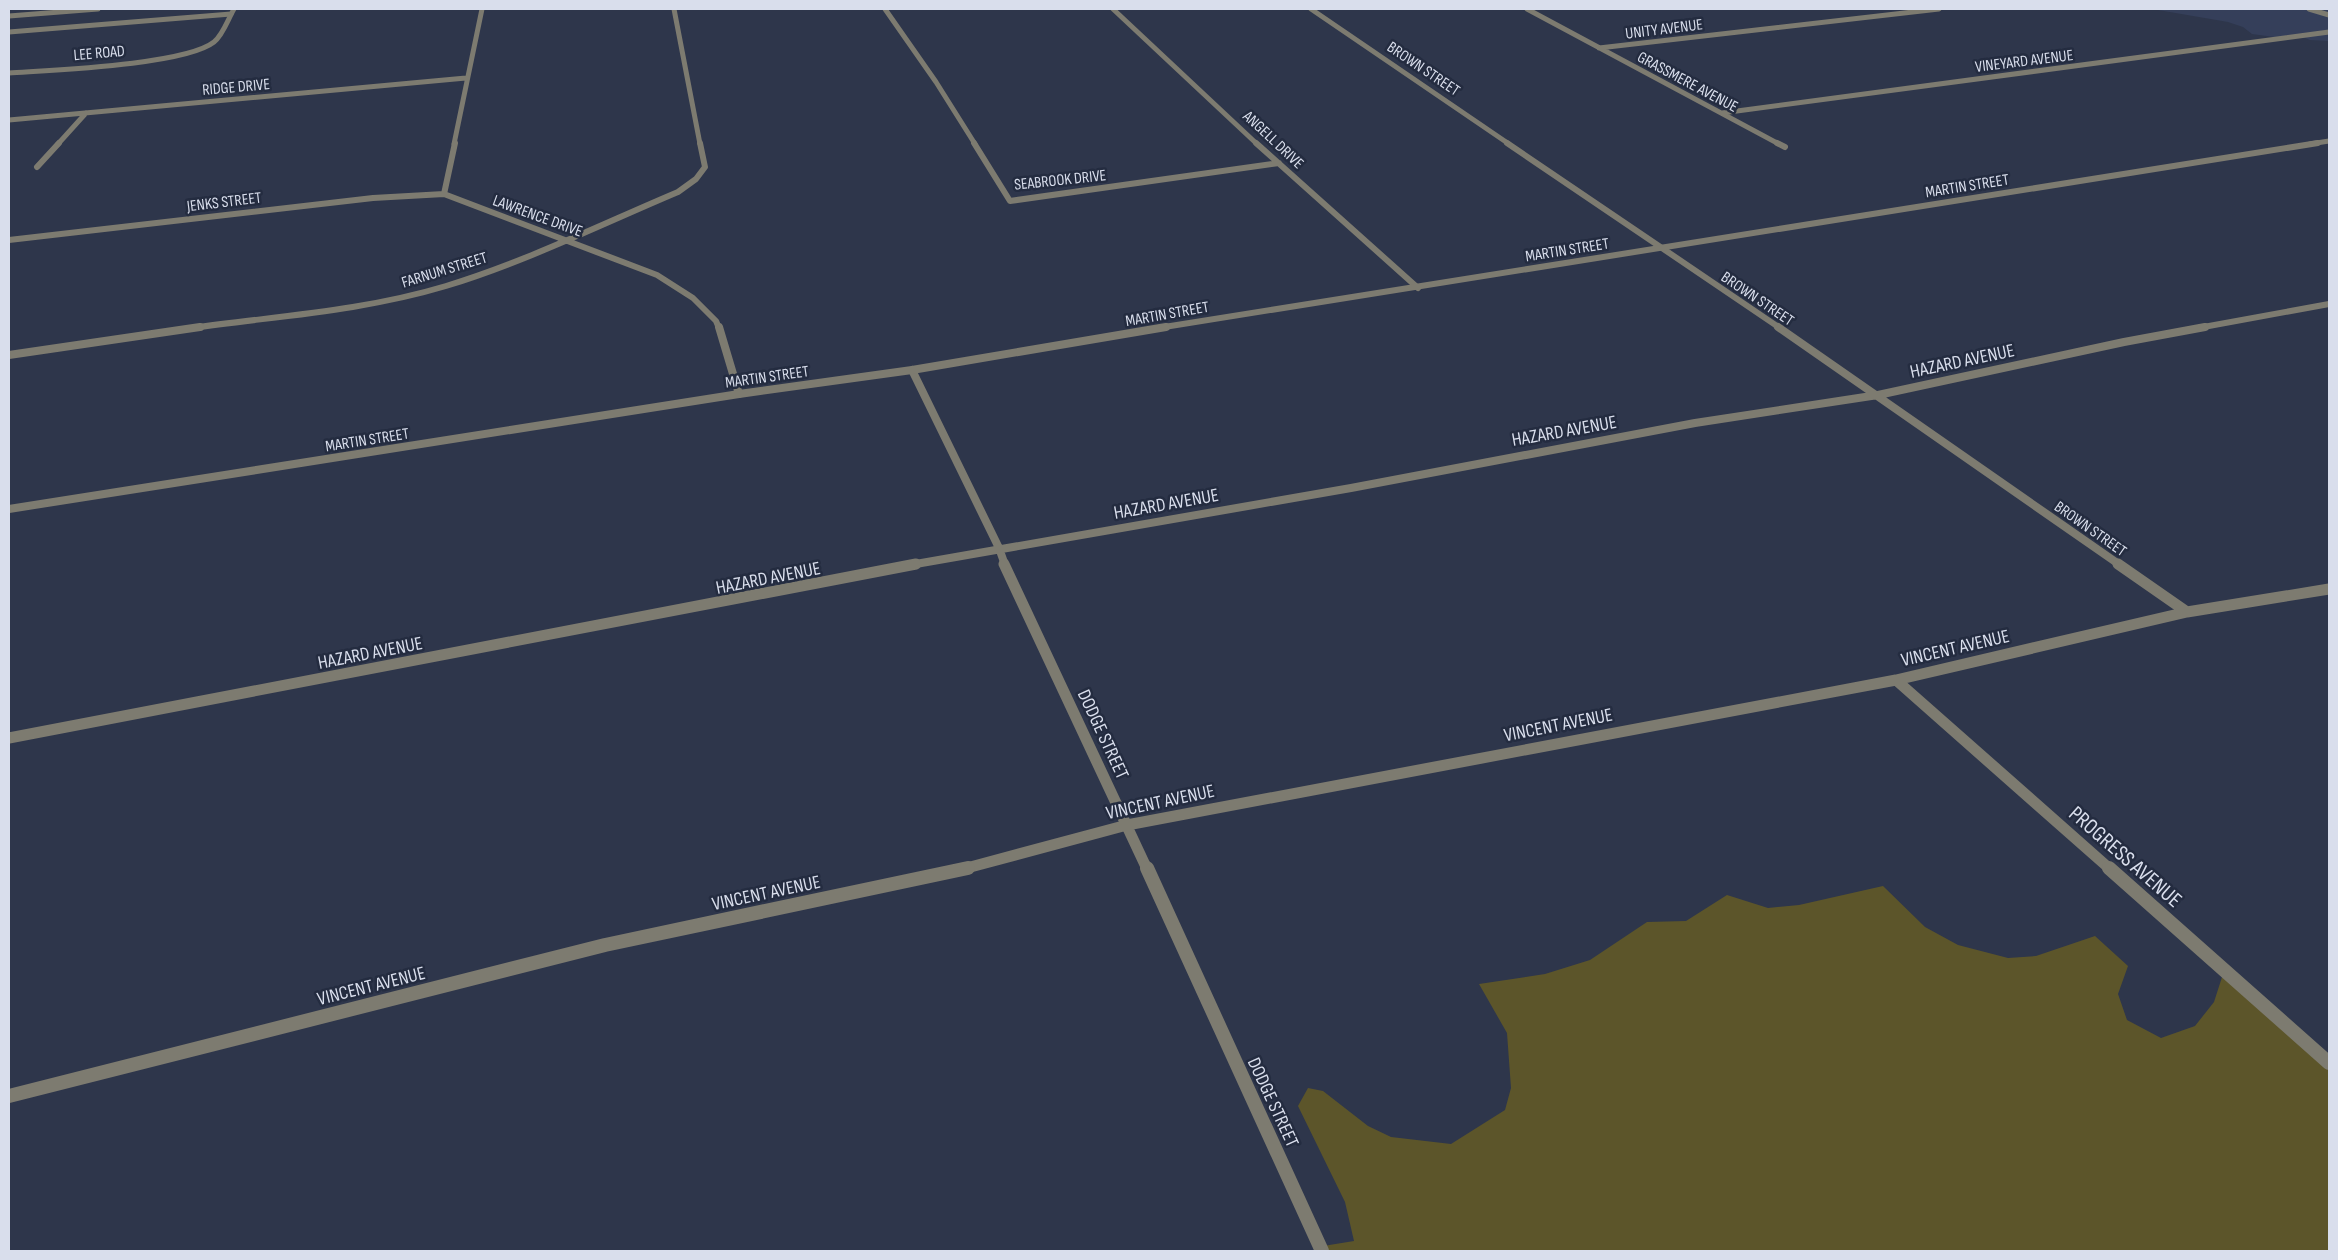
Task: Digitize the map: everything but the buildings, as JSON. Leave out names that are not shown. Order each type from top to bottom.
[{"type":"street","points":[[9,16],[98,9]]},
{"type":"street","points":[[444,194],[466,78],[482,9]]},
{"type":"street","name":"FARNUM STREET","points":[[9,355],[351,308],[393,299],[444,286],[494,269],[678,192],[696,179],[705,167],[674,9]]},
{"type":"street","name":"SEABROOK DRIVE","points":[[885,9],[936,82],[1010,201],[1279,163]]},
{"type":"street","name":"ANGELL DRIVE","points":[[1113,9],[1279,163],[1418,288]]},
{"type":"street","name":"BROWN STREET","points":[[1311,9],[1878,395],[2188,612]]},
{"type":"street","name":"GRASSMERE AVENUE","points":[[1527,9],[1785,147]]},
{"type":"street","name":"UNITY AVENUE","points":[[1599,48],[1939,9]]},
{"type":"street","points":[[2309,9],[2329,15]]},
{"type":"street","points":[[9,32],[232,11]]},
{"type":"street","name":"LEE ROAD","points":[[9,73],[136,61],[190,52],[214,42],[232,11]]},
{"type":"street","name":"VINEYARD AVENUE","points":[[1722,113],[2329,32]]},
{"type":"street","name":"RIDGE DRIVE","points":[[9,120],[466,78]]},
{"type":"street","points":[[37,167],[86,113]]},
{"type":"street","name":"MARTIN STREET","points":[[9,509],[739,394],[912,370],[1223,318],[2329,140]]},
{"type":"street","name":"LAWRENCE DRIVE","points":[[444,194],[657,275],[693,298],[716,321],[723,337],[727,359],[739,394]]},
{"type":"street","name":"JENKS STREET","points":[[9,240],[373,198],[444,194]]},
{"type":"street","name":"HAZARD AVENUE","points":[[9,738],[999,548],[1351,488],[1685,425],[1878,395],[2124,342],[2329,304]]},
{"type":"street","name":"DODGE STREET","points":[[912,370],[999,548],[1006,569],[1127,825],[1322,1251]]},
{"type":"street","name":"VINCENT AVENUE","points":[[9,1096],[605,945],[954,872],[1127,825],[1896,680],[2188,612],[2329,588]]},
{"type":"street","name":"PROGRESS AVENUE","points":[[1896,680],[2329,1063]]},
{"type":"shaded area","points":[[2329,9],[2329,41],[2310,40],[2301,36],[2282,38],[2252,34],[2243,27],[2228,22],[2158,10]]},
{"type":"shaded area","points":[[1883,886],[1925,927],[1958,945],[2008,958],[2036,956],[2095,936],[2128,966],[2118,994],[2127,1020],[2161,1038],[2195,1026],[2214,1002],[2223,974],[2329,1069],[2329,1251],[1318,1251],[1317,1247],[1354,1241],[1345,1202],[1298,1106],[1308,1088],[1323,1091],[1368,1126],[1391,1137],[1451,1144],[1505,1110],[1511,1088],[1507,1033],[1479,984],[1545,974],[1590,960],[1647,922],[1686,921],[1727,895],[1768,908],[1799,905]]}]
